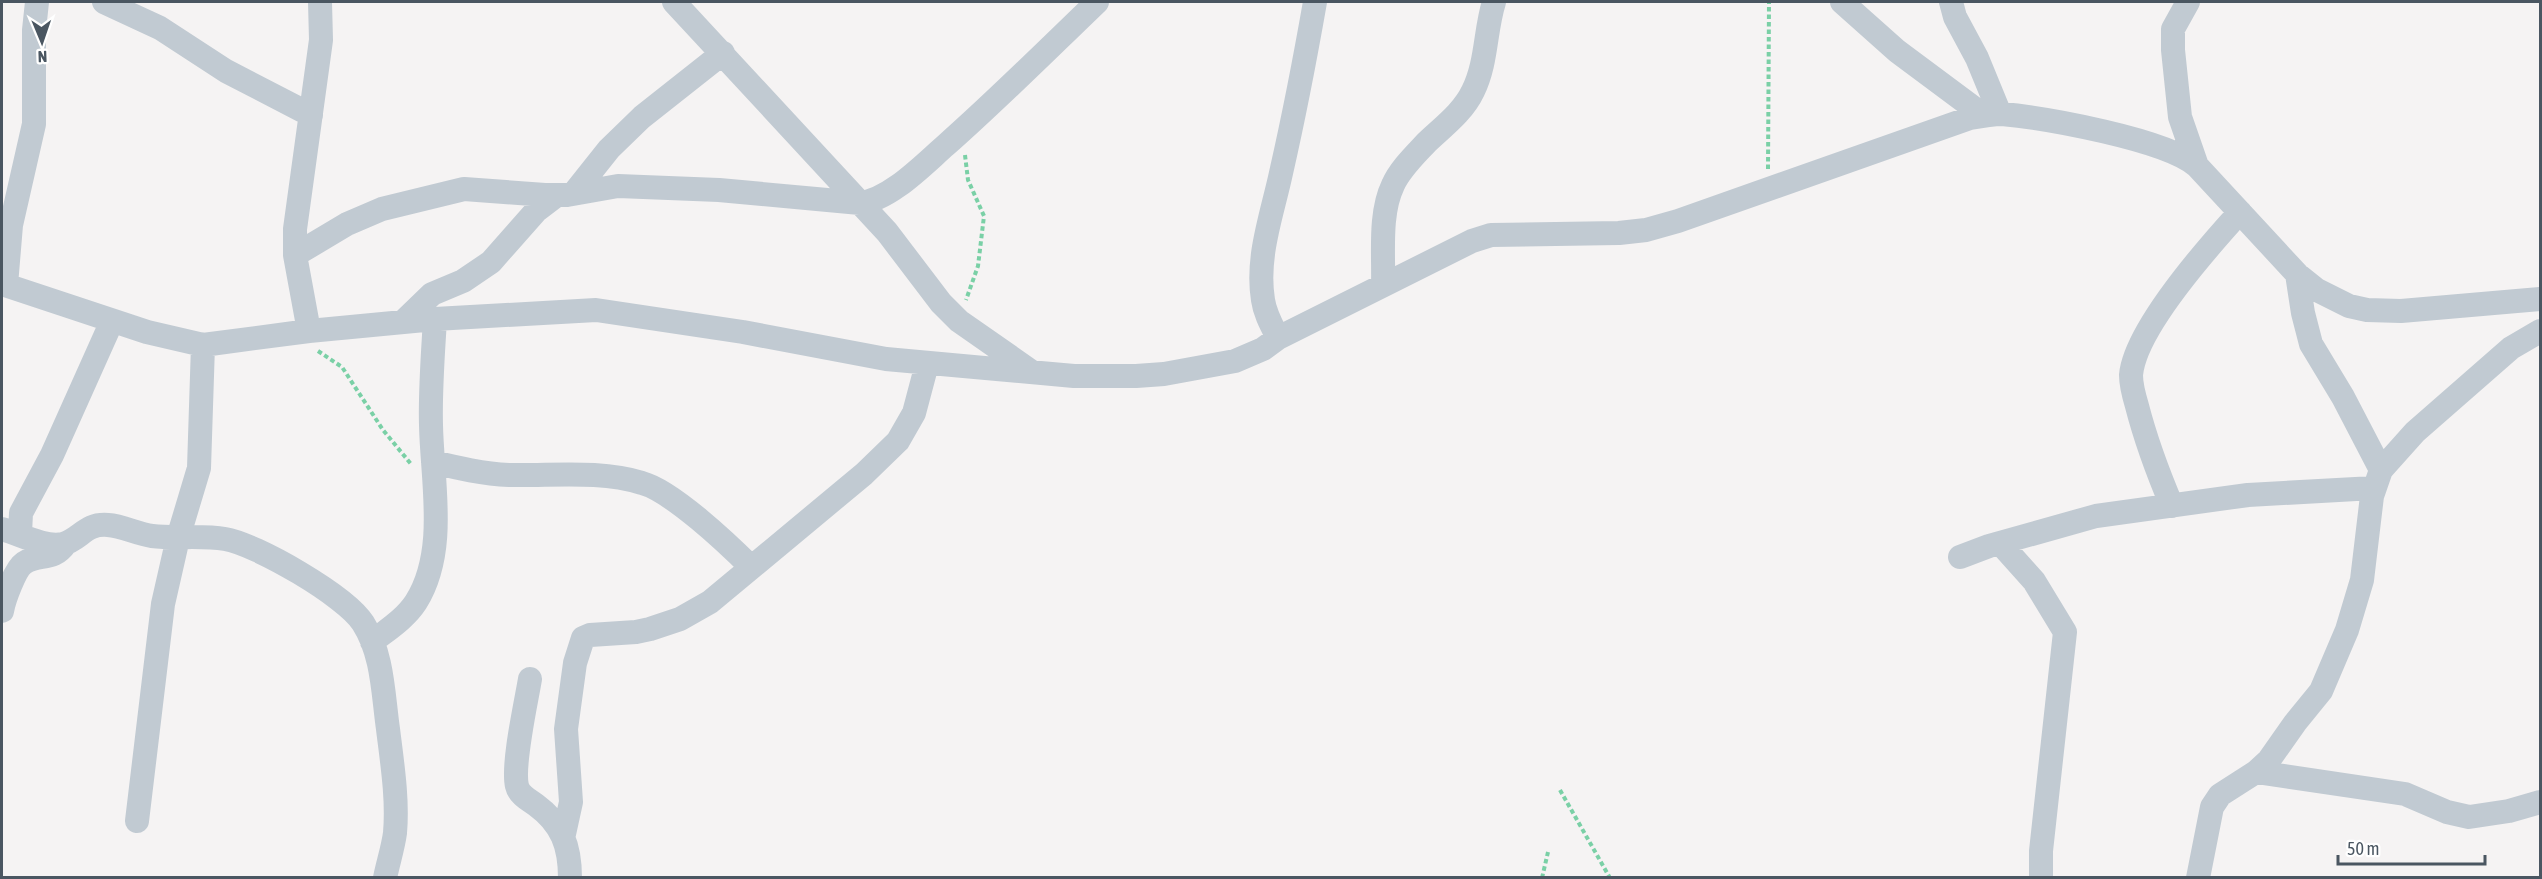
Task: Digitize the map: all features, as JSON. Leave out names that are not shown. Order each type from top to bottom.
[{"type":"street","points":[[37,2],[34,30],[34,124],[11,225],[4,285],[177,341],[203,345],[435,319],[596,310],[661,318],[886,359],[927,364],[1074,376],[1164,374],[1235,361],[1263,349],[1278,338],[1472,241],[1491,236],[1619,233],[1646,230],[1991,115],[2042,119],[2163,148],[2186,158],[2197,166],[2297,274],[2332,298],[2349,306],[2367,310],[2401,311],[2541,299]]},
{"type":"street","points":[[104,2],[160,28],[226,71],[311,115]]},
{"type":"street","points":[[304,332],[295,255],[297,212],[321,40],[320,2]]},
{"type":"street","points":[[674,2],[887,232],[941,303],[959,321],[1034,373]]},
{"type":"street","points":[[295,255],[347,224],[382,209],[464,189],[525,195],[566,194],[608,186],[640,187],[730,191],[860,204],[872,202],[897,186],[965,128],[1097,2]]},
{"type":"street","points":[[1278,338],[1267,317],[1263,299],[1262,263],[1315,2]]},
{"type":"street","points":[[1383,285],[1386,214],[1393,184],[1410,160],[1467,102],[1481,69],[1494,2]]},
{"type":"street","points":[[1842,2],[1897,51],[1991,115]]},
{"type":"street","points":[[1951,2],[1955,17],[1977,58],[1991,115]]},
{"type":"street","points":[[2188,2],[2173,28],[2173,50],[2180,117],[2197,166]]},
{"type":"street","points":[[403,322],[432,294],[463,281],[491,262],[536,211],[566,194],[642,117],[723,53]]},
{"type":"street","points":[[2172,506],[2144,436],[2132,385],[2132,371],[2139,350],[2168,299],[2207,249],[2240,212]]},
{"type":"street","points":[[2297,274],[2304,321],[2311,344],[2343,397],[2377,479]]},
{"type":"street","points":[[372,642],[407,613],[416,601],[424,585],[432,556],[435,519],[422,464],[431,424],[435,319]]},
{"type":"street","points":[[66,543],[45,543],[11,532],[52,455],[112,321]]},
{"type":"street","points":[[2198,878],[2212,807],[2220,795],[2256,772],[2270,760],[2295,723],[2321,692],[2342,641],[2362,580],[2377,479],[2415,432],[2511,348],[2541,331]]},
{"type":"street","points":[[137,821],[166,586],[199,468],[202,432],[203,345]]},
{"type":"street","points":[[570,878],[570,862],[564,834],[571,802],[566,729],[576,663],[583,638],[590,635],[636,632],[680,619],[711,602],[864,474],[898,441],[914,413],[927,364]]},
{"type":"street","points":[[422,464],[478,472],[619,478],[644,483],[670,497],[726,542],[751,567]]},
{"type":"street","points":[[1960,557],[2000,543],[2096,516],[2377,479]]},
{"type":"street","points":[[2,611],[19,568],[31,560],[57,554],[66,543],[87,528],[101,525],[119,527],[151,536],[206,537],[235,541],[280,561],[328,593],[364,624],[372,642],[383,686],[394,787],[395,833],[385,878]]},
{"type":"street","points":[[2000,543],[2030,576],[2065,632],[2041,851],[2041,878]]},
{"type":"street","points":[[530,679],[519,751],[517,786],[522,794],[546,813],[564,834]]},
{"type":"street","points":[[2256,772],[2405,794],[2447,812],[2469,817],[2510,812],[2541,802]]},
{"type":"path","points":[[1767,189],[1769,2]]},
{"type":"path","points":[[959,321],[978,266],[984,228],[982,207],[968,180],[965,128]]},
{"type":"path","points":[[304,332],[326,358],[342,367],[383,430],[422,464]]},
{"type":"path","points":[[1560,790],[1611,878]]},
{"type":"path","points":[[1542,878],[1548,852]]}]
